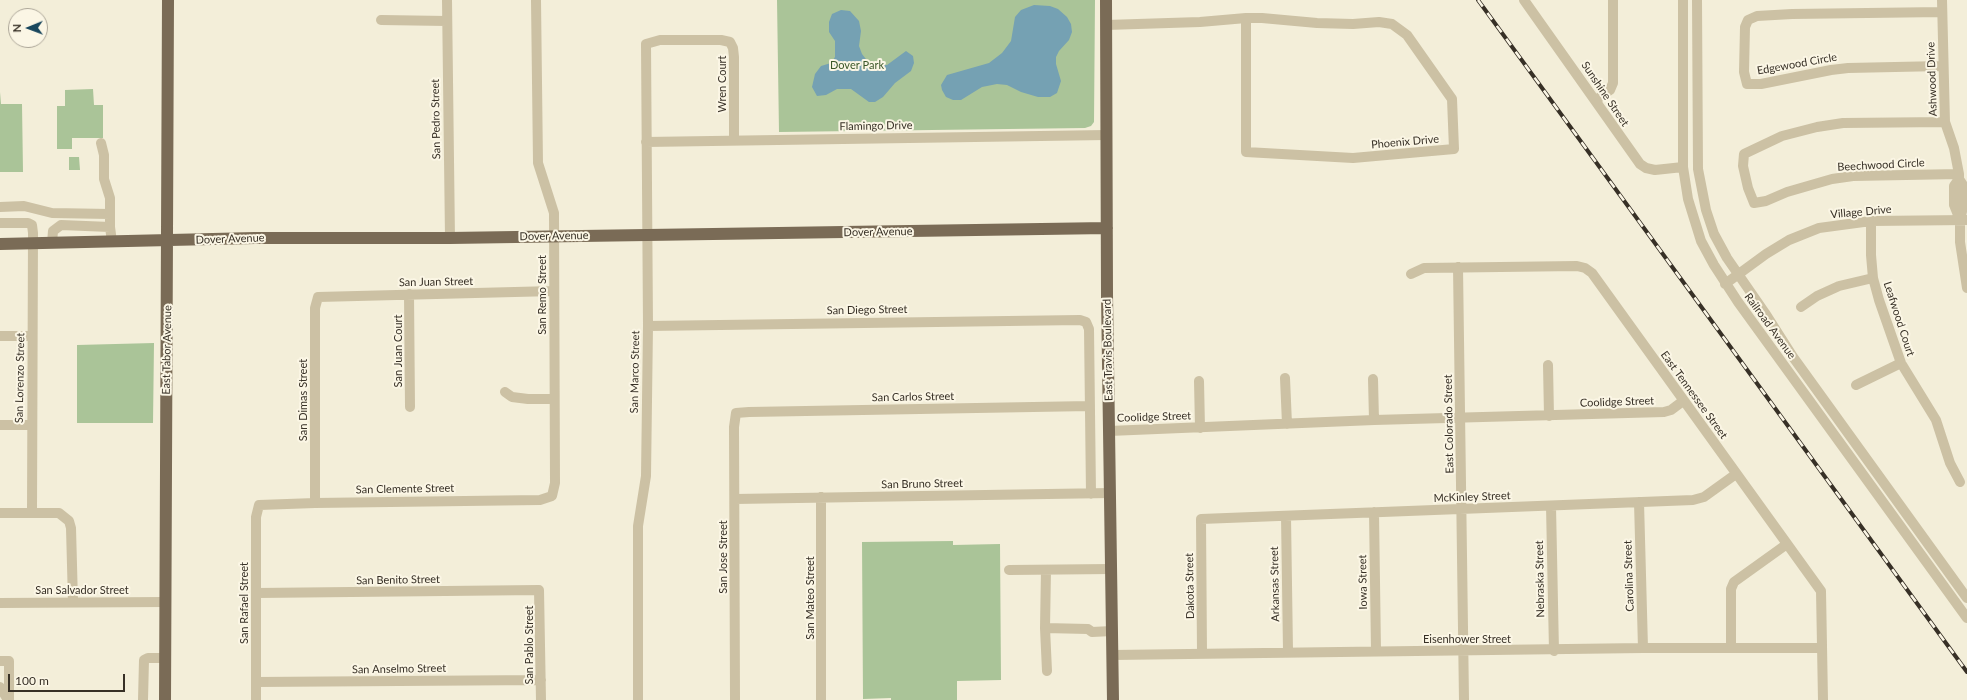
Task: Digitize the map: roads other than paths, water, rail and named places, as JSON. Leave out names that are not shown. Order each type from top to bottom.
[{"type":"main road","name":"East Tabor Avenue","points":[[165,700],[164,602],[168,241],[168,0]]},
{"type":"main road","name":"East Travis Boulevard","points":[[1106,0],[1106,135],[1113,700]]},
{"type":"main road","name":"Dover Avenue","points":[[0,244],[255,238],[450,238],[1107,228]]},
{"type":"street","name":"San Pedro Street","points":[[447,0],[450,238]]},
{"type":"street","name":"San Remo Street","points":[[536,0],[538,163],[554,213],[555,482],[552,496]]},
{"type":"street","name":"Sunshine Street","points":[[1524,0],[1596,100],[1608,121],[1640,164],[1646,168],[1654,170],[1683,167]]},
{"type":"street","points":[[1596,100],[1610,90],[1613,83],[1613,0]]},
{"type":"street","name":"Railroad Avenue","points":[[1683,0],[1683,167],[1688,199],[1701,241],[1725,284],[1967,618]]},
{"type":"street","name":"Railroad Avenue","points":[[1697,0],[1698,169],[1706,210],[1714,234],[1738,275],[1765,313],[1793,357],[1967,598]]},
{"type":"street","name":"Ashwood Drive","points":[[1942,0],[1942,66],[1945,122],[1954,148],[1959,176],[1954,186],[1954,205],[1963,220],[1962,266],[1967,288]]},
{"type":"street","name":"Edgewood Circle","points":[[1942,12],[1792,14],[1757,16],[1748,20],[1745,27],[1744,72],[1747,84],[1760,84],[1837,69],[1942,66]]},
{"type":"street","name":"Phoenix Drive","points":[[1106,25],[1200,22],[1246,18],[1317,23],[1353,24],[1379,22],[1392,24],[1407,35],[1452,100],[1454,149],[1353,158],[1246,152],[1246,18]]},
{"type":"street","points":[[381,20],[447,20]]},
{"type":"street","name":"Wren Court","points":[[646,44],[660,40],[721,40],[730,42],[733,48],[734,57],[734,140]]},
{"type":"street","name":"San Marco Street","points":[[638,700],[638,526],[646,476],[648,326],[646,235],[646,44]]},
{"type":"street","name":"Beechwood Circle","points":[[1945,122],[1843,123],[1817,127],[1782,136],[1744,154],[1743,166],[1748,188],[1754,203],[1766,201],[1787,192],[1832,179],[1853,176],[1959,176]]},
{"type":"street","name":"Flamingo Drive","points":[[646,142],[1106,135]]},
{"type":"street","points":[[102,143],[104,155],[104,179],[110,198],[110,227],[112,242]]},
{"type":"street","points":[[0,207],[24,206],[52,213],[110,214]]},
{"type":"street","name":"Village Drive","points":[[1725,284],[1766,254],[1804,234],[1833,225],[1871,221],[1963,220]]},
{"type":"street","name":"Leafwood Court","points":[[1871,221],[1871,255],[1879,300],[1901,363],[1936,420],[1950,463],[1960,482]]},
{"type":"street","name":"San Lorenzo Street","points":[[0,223],[28,223],[32,225],[32,512]]},
{"type":"street","points":[[52,243],[53,231],[61,225],[110,227]]},
{"type":"street","name":"East Tennessee Street","points":[[1411,274],[1424,268],[1577,266],[1585,268],[1592,273],[1821,591],[1823,700]]},
{"type":"street","name":"East Colorado Street","points":[[1458,267],[1463,509],[1464,700]]},
{"type":"street","points":[[1801,307],[1816,296],[1839,286],[1874,278]]},
{"type":"street","name":"San Juan Street","points":[[318,297],[554,291]]},
{"type":"street","name":"San Juan Court","points":[[409,294],[410,407]]},
{"type":"street","name":"San Dimas Street","points":[[314,503],[315,308],[318,297]]},
{"type":"street","name":"San Diego Street","points":[[648,326],[1064,320],[1080,320],[1086,322]]},
{"type":"street","name":"East Travis Boulevard","points":[[1086,322],[1090,329],[1091,494]]},
{"type":"street","points":[[0,336],[32,336]]},
{"type":"street","points":[[1856,385],[1901,363]]},
{"type":"street","points":[[1548,365],[1549,416]]},
{"type":"street","points":[[1285,378],[1287,424]]},
{"type":"street","points":[[1373,379],[1374,420]]},
{"type":"street","name":"Coolidge Street","points":[[1199,381],[1200,428]]},
{"type":"street","points":[[505,392],[512,397],[528,399],[554,399]]},
{"type":"street","name":"Coolidge Street","points":[[1109,431],[1374,420],[1461,419],[1664,412],[1671,410],[1683,401]]},
{"type":"street","name":"San Carlos Street","points":[[736,413],[757,411],[1090,406]]},
{"type":"street","name":"San Jose Street","points":[[735,700],[734,427],[736,413]]},
{"type":"street","points":[[0,425],[31,425]]},
{"type":"street","name":"McKinley Street","points":[[1201,519],[1699,500],[1736,474]]},
{"type":"street","name":"San Bruno Street","points":[[734,499],[1110,493]]},
{"type":"street","name":"San Clemente Street","points":[[259,505],[540,500],[552,496]]},
{"type":"street","name":"San Mateo Street","points":[[821,497],[821,700]]},
{"type":"street","name":"Carolina Street","points":[[1639,502],[1643,648]]},
{"type":"street","name":"San Rafael Street","points":[[256,700],[256,517],[259,505]]},
{"type":"street","name":"Nebraska Street","points":[[1551,506],[1554,650]]},
{"type":"street","name":"Iowa Street","points":[[1374,512],[1376,651]]},
{"type":"street","points":[[0,513],[59,513],[69,521],[71,528],[73,602]]},
{"type":"street","name":"Arkansas Street","points":[[1286,516],[1288,652]]},
{"type":"street","name":"Dakota Street","points":[[1201,519],[1202,653]]},
{"type":"street","points":[[1732,648],[1731,589],[1734,582],[1787,544]]},
{"type":"street","points":[[1009,570],[1111,570]]},
{"type":"street","points":[[1046,570],[1046,671]]},
{"type":"street","name":"San Benito Street","points":[[257,593],[539,590]]},
{"type":"street","name":"San Pablo Street","points":[[539,590],[541,700]]},
{"type":"street","name":"San Salvador Street","points":[[0,603],[164,602]]},
{"type":"street","points":[[1045,628],[1088,629],[1092,632],[1112,632]]},
{"type":"street","name":"Eisenhower Street","points":[[1113,655],[1643,648],[1822,648]]},
{"type":"street","points":[[143,700],[144,660],[148,658],[164,658]]},
{"type":"street","points":[[0,661],[9,661],[9,700]]},
{"type":"street","name":"San Anselmo Street","points":[[256,682],[541,680]]},
{"type":"street","points":[[0,687],[9,700]]},
{"type":"water","points":[[1034,5],[1050,6],[1058,9],[1067,17],[1071,24],[1072,32],[1069,40],[1059,51],[1056,57],[1056,64],[1061,81],[1057,93],[1050,97],[1038,97],[1021,92],[1007,85],[997,84],[982,87],[961,100],[953,100],[946,97],[941,85],[947,75],[989,63],[1002,53],[1011,41],[1015,17],[1021,10]]},
{"type":"water","points":[[841,10],[850,11],[859,21],[861,31],[859,46],[862,54],[869,63],[877,66],[887,65],[906,51],[913,56],[914,63],[911,71],[895,83],[883,97],[875,102],[869,102],[851,89],[837,89],[826,95],[817,96],[812,87],[815,74],[821,66],[831,63],[835,57],[835,41],[829,32],[829,22],[832,14]]},
{"type":"railway","points":[[1478,0],[1967,672]]},
{"type":"park label","name":"Dover Park","points":[[857,65]]}]
